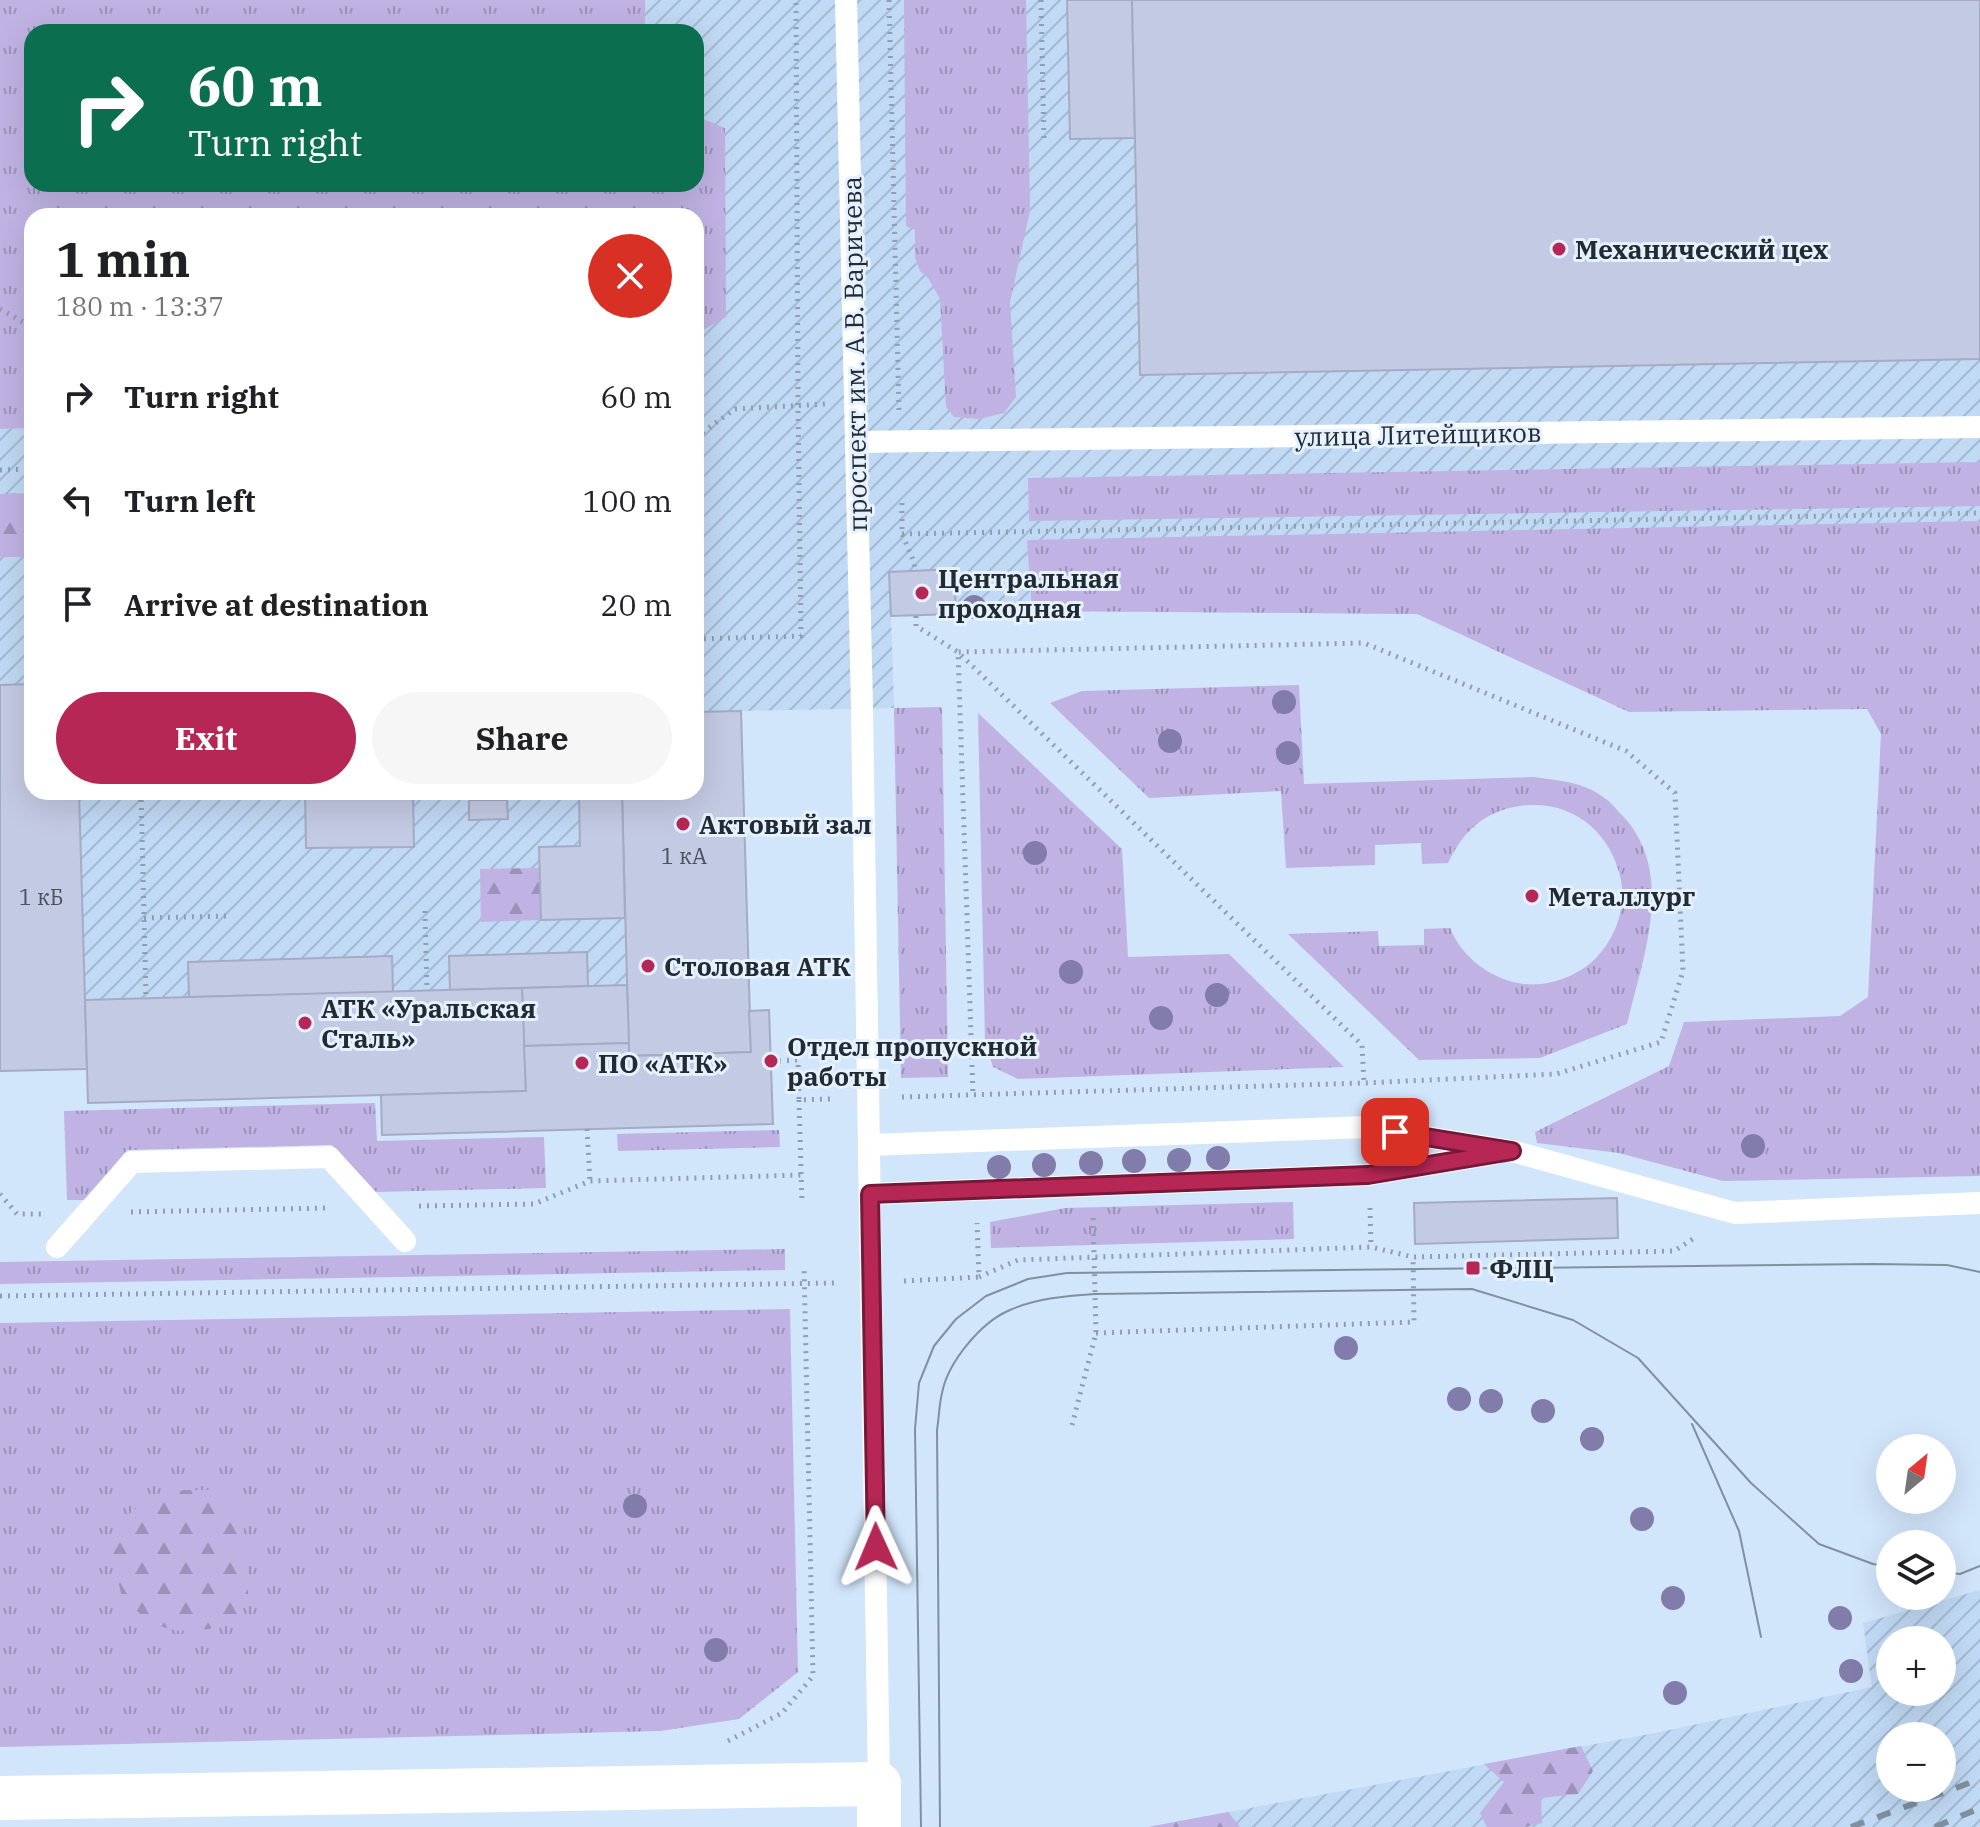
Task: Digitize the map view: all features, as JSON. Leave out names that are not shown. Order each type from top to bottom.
[{"type":"street","points":[[0,1798],[879,1784],[879,1827]]},
{"type":"lane","name":"проспект им. А.В. Варичева","points":[[846,0],[862,708],[879,1784]]},
{"type":"lane","name":"улица Литейщиков","points":[[856,442],[1980,427]]},
{"type":"lane","points":[[869,1145],[1366,1127],[1512,1151],[1735,1213],[1980,1203]]},
{"type":"lane","points":[[870,1194],[1368,1175],[1512,1151]]},
{"type":"lane","points":[[57,1247],[132,1162],[329,1157],[405,1241]]},
{"type":"path","points":[[704,639],[801,636],[796,0]]},
{"type":"path","points":[[889,0],[900,415]]},
{"type":"path","points":[[1041,0],[1044,142]]},
{"type":"path","points":[[0,309],[24,322]]},
{"type":"path","points":[[704,431],[735,409],[826,404]]},
{"type":"path","points":[[0,470],[24,469]]},
{"type":"path","points":[[902,503],[902,534],[915,571]]},
{"type":"path","points":[[902,534],[1980,513]]},
{"type":"path","points":[[916,616],[916,626],[958,652],[1362,1045],[1364,1083]]},
{"type":"path","points":[[902,1097],[1556,1074],[1661,1042],[1683,971],[1675,793],[1626,751],[1364,643],[958,652]]},
{"type":"path","points":[[958,652],[973,1095]]},
{"type":"path","points":[[141,800],[146,998]]},
{"type":"path","points":[[425,911],[427,991]]},
{"type":"path","points":[[144,918],[227,916]]},
{"type":"path","points":[[771,1061],[798,1060],[802,1204]]},
{"type":"path","points":[[799,1100],[830,1099]]},
{"type":"path","points":[[587,1129],[590,1181]]},
{"type":"path","points":[[1370,1201],[1371,1247]]},
{"type":"path","points":[[1072,1425],[1096,1333],[1092,1211]]},
{"type":"path","points":[[904,1281],[979,1277],[1018,1260],[1094,1256],[1371,1247],[1413,1257],[1674,1251],[1735,1213]]},
{"type":"path","points":[[977,1223],[979,1277]]},
{"type":"path","points":[[1096,1333],[1414,1322],[1413,1257]]},
{"type":"path","points":[[717,1743],[732,1740],[782,1713],[813,1676],[804,1266]]},
{"type":"path","points":[[0,1296],[834,1283]]},
{"type":"shaded area","points":[[0,0],[1980,0],[1980,591],[1417,614],[1032,611],[891,616],[894,708],[741,711],[749,1011],[769,1010],[773,1124],[382,1135],[380,1095],[88,1103],[87,1069],[0,1071]]},
{"type":"shaded area","points":[[1980,1590],[1980,1827],[1148,1827],[1660,1732],[1872,1687],[1863,1623],[1909,1610],[1956,1610],[1956,1597]]},
{"type":"green space","points":[[0,0],[645,0],[645,24],[24,24],[24,192],[704,192],[704,119],[725,128],[726,317],[704,330],[704,208],[24,208],[24,428],[0,429]]},
{"type":"green space","points":[[904,0],[1026,0],[1030,211],[1010,302],[1016,397],[1004,413],[979,419],[954,417],[946,407],[940,299],[928,278],[920,271],[915,257],[915,230],[906,226]]},
{"type":"green space","points":[[1980,462],[1980,506],[1029,521],[1028,478]]},
{"type":"green space","points":[[24,493],[24,557],[0,557],[0,494]]},
{"type":"green space","points":[[1980,521],[1980,1176],[1723,1181],[1619,1153],[1537,1143],[1535,1132],[1669,1066],[1684,1022],[1840,1016],[1868,997],[1881,734],[1867,709],[1629,712],[1417,614],[1032,611],[1027,540]]},
{"type":"green space","points":[[1299,685],[1304,784],[1533,777],[1579,785],[1606,799],[1621,814],[1638,837],[1648,861],[1652,888],[1647,943],[1627,1024],[1540,1058],[1419,1060],[1288,934],[1378,931],[1379,946],[1424,945],[1424,929],[1450,928],[1470,958],[1501,978],[1524,984],[1543,984],[1563,979],[1581,970],[1603,950],[1618,922],[1622,901],[1621,880],[1608,847],[1598,833],[1572,813],[1539,805],[1497,812],[1467,833],[1448,863],[1422,864],[1421,843],[1375,845],[1375,865],[1286,868],[1281,791],[1149,798],[1050,703],[1082,691]]},
{"type":"green space","points":[[942,707],[948,1077],[901,1078],[894,708]]},
{"type":"green space","points":[[978,713],[1122,849],[1128,957],[1229,954],[1344,1067],[1018,1079],[993,1067],[985,1042]]},
{"type":"green space","points":[[540,868],[541,920],[481,922],[480,869]]},
{"type":"green space","points":[[375,1103],[377,1141],[544,1137],[546,1188],[376,1192],[332,1145],[127,1150],[85,1200],[67,1200],[64,1111]]},
{"type":"green space","points":[[779,1130],[780,1147],[618,1151],[617,1134]]},
{"type":"green space","points":[[1293,1202],[1294,1239],[991,1248],[990,1222],[1065,1208]]},
{"type":"green space","points":[[785,1249],[785,1270],[0,1284],[0,1262]]},
{"type":"green space","points":[[790,1309],[798,1672],[739,1719],[660,1731],[0,1747],[0,1323]]},
{"type":"green space","points":[[216,1490],[234,1499],[244,1532],[235,1546],[236,1561],[248,1568],[248,1596],[235,1621],[209,1629],[178,1631],[152,1624],[122,1598],[107,1547],[116,1524],[135,1509],[158,1494]]},
{"type":"green space","points":[[1581,1746],[1593,1771],[1578,1794],[1541,1798],[1542,1823],[1526,1827],[1487,1827],[1480,1813],[1504,1782],[1484,1764]]},
{"type":"green space","points":[[1228,1812],[1240,1827],[1148,1827]]},
{"type":"building","points":[[1067,0],[1132,0],[1135,138],[1070,139]]},
{"type":"building","name":"Механический цех","points":[[1132,0],[1980,0],[1980,359],[1140,375]]},
{"type":"building","name":"Центральная проходная","points":[[954,569],[956,614],[891,616],[889,572]]},
{"type":"building","points":[[24,684],[24,800],[79,800],[87,1069],[0,1071],[0,685]]},
{"type":"building","points":[[741,711],[751,1052],[629,1056],[622,800],[704,800],[704,712]]},
{"type":"building","points":[[305,800],[413,800],[414,847],[306,848]]},
{"type":"building","points":[[469,800],[507,800],[508,819],[469,820]]},
{"type":"building","points":[[579,800],[622,800],[625,918],[541,920],[539,847],[580,846]]},
{"type":"building","points":[[587,952],[588,986],[450,990],[449,956]]},
{"type":"building","points":[[392,956],[393,992],[189,997],[188,962]]},
{"type":"building","points":[[627,985],[629,1043],[524,1046],[522,988]]},
{"type":"building","name":"АТК «Уральская Сталь»","points":[[522,988],[526,1091],[88,1103],[85,1000]]},
{"type":"building","points":[[769,1010],[773,1124],[382,1135],[381,1095],[526,1091],[524,1046],[629,1043],[629,1056],[751,1052],[749,1011]]},
{"type":"building","points":[[1617,1198],[1618,1238],[1415,1244],[1414,1203]]},
{"type":"tram line","points":[[921,1827],[915,1429],[919,1383],[934,1346],[956,1319],[986,1296],[1028,1279],[1067,1273],[1873,1264],[1947,1265],[1980,1272]]},
{"type":"tram line","points":[[940,1827],[937,1430],[941,1398],[951,1369],[977,1333],[999,1316],[1031,1303],[1095,1294],[1472,1289],[1573,1320],[1638,1358],[1751,1483],[1819,1544],[1876,1564]]},
{"type":"tram line","points":[[1692,1424],[1739,1531],[1761,1637]]},
{"type":"tram line","points":[[1956,1574],[1980,1566]]},
{"type":"railway","points":[[1851,1827],[1980,1779]]},
{"type":"railway","points":[[1935,1827],[1980,1808]]},
{"type":"place","name":"Механический цех","points":[[1559,249]]},
{"type":"place","name":"Центральная проходная","points":[[922,593]]},
{"type":"place","name":"Актовый зал","points":[[683,824]]},
{"type":"place","name":"Металлург","points":[[1532,896]]},
{"type":"place","name":"Столовая АТК","points":[[648,966]]},
{"type":"place","name":"АТК «Уральская Сталь»","points":[[305,1023]]},
{"type":"place","name":"Отдел пропускной работы","points":[[771,1061]]},
{"type":"place","name":"ПО «АТК»","points":[[582,1063]]},
{"type":"place","name":"ФЛЦ","points":[[1473,1268]]},
{"type":"route","points":[[876,1547],[870,1194],[1368,1175],[1512,1151],[1395,1132]]}]
